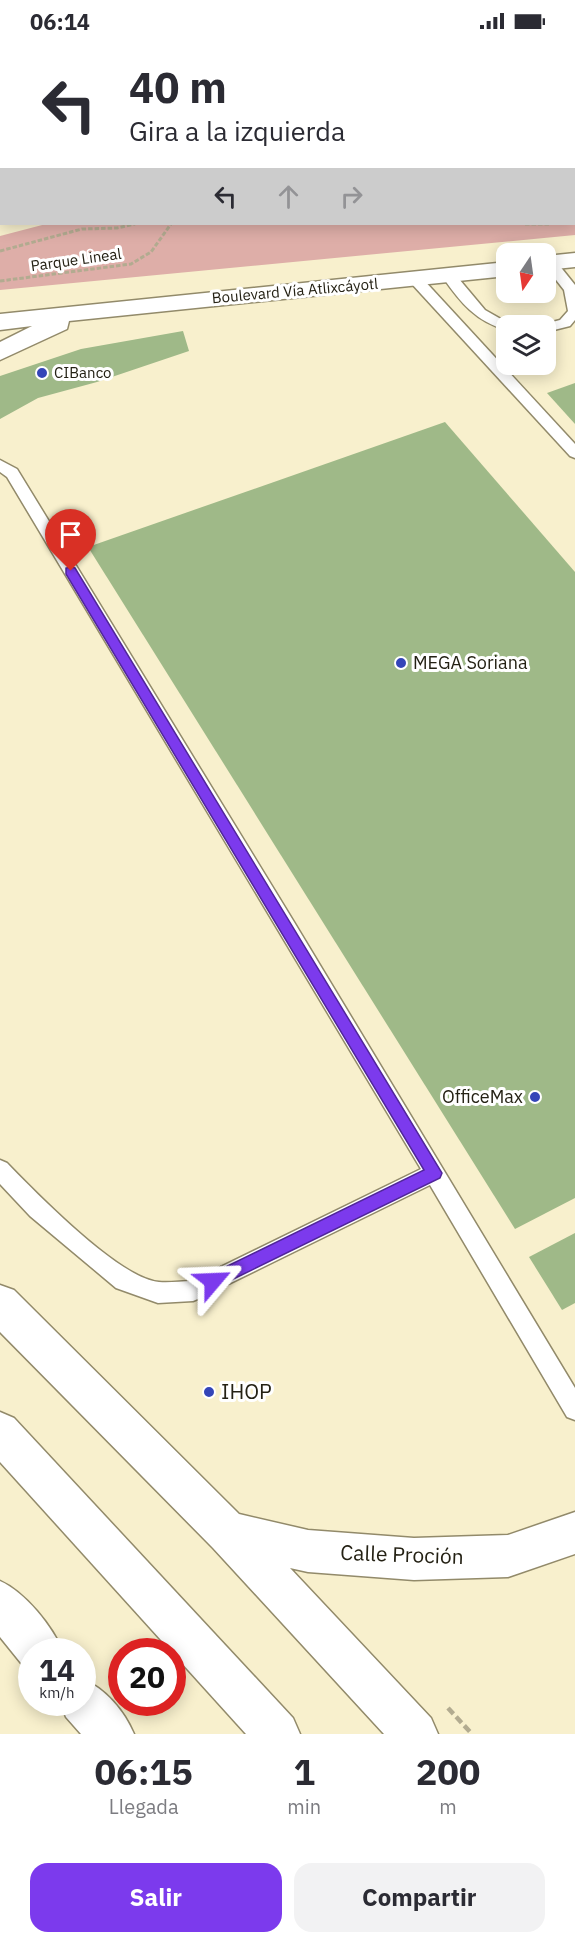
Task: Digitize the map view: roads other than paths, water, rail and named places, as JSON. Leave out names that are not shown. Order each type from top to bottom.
[{"type":"main road","points":[[556,262],[575,260]]},
{"type":"main road","name":"Boulevard Vía Atlixcáyotl","points":[[0,322],[82,311],[416,280],[496,270]]},
{"type":"main road","points":[[0,352],[82,311]]},
{"type":"main road","points":[[0,1304],[228,1533],[415,1734]]},
{"type":"main road","points":[[0,1432],[277,1734]]},
{"type":"main road","name":"Calle Proción","points":[[228,1533],[308,1551],[414,1559],[508,1556],[575,1533]]},
{"type":"main road","points":[[0,1603],[29,1638]]},
{"type":"main road","points":[[95,1716],[111,1734]]},
{"type":"lane","points":[[556,272],[571,290],[575,312],[565,323],[556,325]]},
{"type":"lane","points":[[449,276],[476,312],[496,323]]},
{"type":"lane","points":[[416,280],[575,453]]},
{"type":"lane","points":[[0,465],[12,473],[575,1408]]},
{"type":"lane","points":[[0,1170],[37,1209],[123,1281],[158,1293],[193,1291],[434,1173]]},
{"type":"place","name":"CIBanco","points":[[42,373]]},
{"type":"place","name":"MEGA Soriana","points":[[401,663]]},
{"type":"place","name":"OfficeMax","points":[[535,1097]]},
{"type":"place","name":"IHOP","points":[[209,1392]]}]
